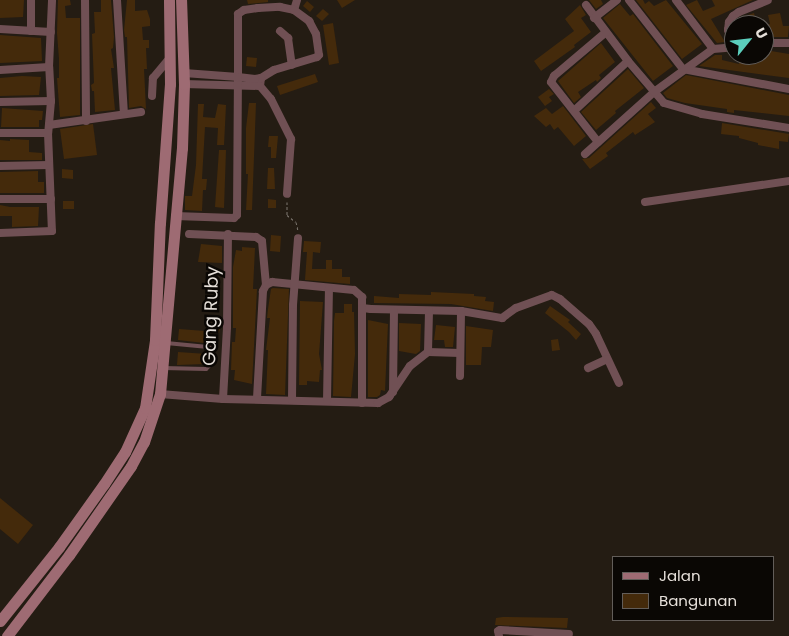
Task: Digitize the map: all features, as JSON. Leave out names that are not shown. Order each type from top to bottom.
[{"type":"main road","points":[[0,621],[59,547],[125,452],[145,408],[155,340],[170,59],[168,0]]},
{"type":"main road","points":[[6,636],[69,555],[131,466],[144,442],[160,394],[182,148],[184,79],[181,0]]},
{"type":"main road","points":[[59,547],[69,555]]},
{"type":"street","points":[[31,0],[31,31]]},
{"type":"street","points":[[0,233],[52,231],[48,129],[51,101],[49,67],[52,0]]},
{"type":"street","points":[[85,0],[86,121]]},
{"type":"street","points":[[117,0],[124,113]]},
{"type":"street","points":[[294,10],[297,0]]},
{"type":"street","points":[[594,18],[617,0]]},
{"type":"street","points":[[629,0],[683,69],[789,89]]},
{"type":"street","points":[[676,0],[713,49]]},
{"type":"street","points":[[734,15],[768,0]]},
{"type":"street","points":[[586,5],[628,61],[667,105],[693,112],[789,128]]},
{"type":"street","points":[[175,216],[234,218],[237,215],[238,86],[238,14],[244,10],[280,7],[294,10],[313,25],[319,55],[292,64],[260,82],[238,86],[184,79]]},
{"type":"street","points":[[0,29],[51,32]]},
{"type":"street","points":[[280,31],[288,38],[292,64]]},
{"type":"street","points":[[598,142],[575,110],[552,84],[552,78],[606,32]]},
{"type":"street","points":[[774,43],[789,43]]},
{"type":"street","points":[[585,154],[654,92],[683,69],[713,49],[724,48]]},
{"type":"street","points":[[152,96],[153,78],[170,59]]},
{"type":"street","points":[[575,110],[628,61]]},
{"type":"street","points":[[0,70],[49,67]]},
{"type":"street","points":[[184,79],[238,77],[260,82],[271,99],[291,139],[288,194]]},
{"type":"street","points":[[0,102],[51,101]]},
{"type":"street","points":[[0,133],[48,129],[124,113],[141,112]]},
{"type":"street","points":[[0,166],[49,165]]},
{"type":"street","points":[[645,202],[789,181]]},
{"type":"street","points":[[0,199],[51,200]]},
{"type":"street","points":[[189,234],[228,234],[260,238],[266,285],[263,291],[257,398]]},
{"type":"street","name":"Gang Ruby","points":[[223,398],[227,327],[228,234]]},
{"type":"street","points":[[292,400],[294,284],[298,238]]},
{"type":"street","points":[[266,285],[272,282],[354,290],[362,297],[362,403]]},
{"type":"street","points":[[327,401],[329,288]]},
{"type":"street","points":[[362,308],[394,311],[461,311],[502,318],[516,308],[552,295],[560,299],[589,324],[596,334],[618,382]]},
{"type":"street","points":[[392,392],[394,311]]},
{"type":"street","points":[[428,352],[429,311]]},
{"type":"street","points":[[460,376],[461,311]]},
{"type":"street","points":[[160,394],[378,403],[392,392],[410,366],[428,352],[460,353]]},
{"type":"street","points":[[588,368],[607,359]]},
{"type":"street","points":[[499,636],[498,631],[500,630],[546,635],[570,634]]},
{"type":"lane","points":[[163,368],[202,370],[208,369],[212,363],[211,349],[208,346],[166,343]]},
{"type":"path","points":[[288,194],[287,215],[296,222],[298,238]]},
{"type":"building","points":[[0,0],[24,0],[23,17],[0,18]]},
{"type":"building","points":[[58,0],[70,0],[71,5],[65,6],[66,18],[80,18],[80,115],[60,117],[57,78],[59,78]]},
{"type":"building","points":[[101,0],[111,0],[114,37],[113,48],[111,49],[114,68],[111,68],[115,110],[95,112],[94,91],[92,91],[91,85],[94,83],[92,34],[95,33],[94,12],[101,12]]},
{"type":"building","points":[[127,0],[135,0],[135,11],[147,10],[150,19],[150,26],[142,27],[143,40],[149,40],[149,48],[146,48],[147,69],[144,69],[146,109],[141,106],[129,108],[127,37],[125,37],[124,30]]},
{"type":"building","points":[[247,0],[268,0],[268,2],[248,4]]},
{"type":"building","points":[[337,0],[355,0],[342,8]]},
{"type":"building","points":[[589,0],[601,0],[603,4],[596,9]]},
{"type":"building","points":[[636,0],[643,0],[645,4],[649,1],[654,6],[666,0],[702,44],[682,59]]},
{"type":"building","points":[[697,0],[703,11],[715,6],[712,0],[753,0],[711,19],[724,40],[724,42],[717,43],[686,5]]},
{"type":"building","points":[[307,1],[314,7],[310,12],[303,6]]},
{"type":"building","points":[[620,4],[630,16],[633,14],[673,66],[653,81],[603,18]]},
{"type":"building","points":[[580,5],[586,15],[581,18],[591,32],[574,45],[575,47],[541,71],[534,61],[574,31],[565,19]]},
{"type":"building","points":[[323,9],[329,14],[322,21],[316,16]]},
{"type":"building","points":[[780,13],[783,26],[789,26],[788,37],[774,37],[774,15],[768,15]]},
{"type":"building","points":[[333,23],[339,63],[329,65],[323,25]]},
{"type":"building","points":[[0,35],[41,38],[42,61],[0,63]]},
{"type":"building","points":[[601,43],[615,62],[599,75],[601,78],[597,82],[596,80],[578,92],[581,97],[574,103],[558,81]]},
{"type":"building","points":[[774,52],[789,54],[789,78],[699,66],[715,55],[722,55],[722,60],[724,60],[724,65],[774,65]]},
{"type":"building","points":[[247,57],[257,58],[256,67],[246,66]]},
{"type":"building","points":[[628,69],[644,88],[615,111],[616,113],[596,130],[581,112]]},
{"type":"building","points":[[315,74],[318,82],[280,95],[277,86]]},
{"type":"building","points":[[686,75],[789,95],[789,116],[734,110],[734,113],[727,112],[727,109],[685,103],[667,98],[663,93]]},
{"type":"building","points":[[41,77],[39,95],[0,96],[0,78]]},
{"type":"building","points":[[549,89],[554,94],[549,97],[552,101],[545,106],[538,97]]},
{"type":"building","points":[[651,102],[656,108],[648,114],[655,122],[635,135],[633,132],[606,153],[608,156],[590,169],[582,159],[589,158]]},
{"type":"building","points":[[249,103],[256,103],[252,210],[246,210],[248,174],[246,174],[246,128]]},
{"type":"building","points":[[198,104],[204,104],[203,117],[215,118],[218,104],[226,105],[224,145],[217,145],[218,128],[205,127],[202,179],[207,179],[206,190],[203,190],[202,211],[185,210],[185,196],[192,196],[196,165]]},
{"type":"building","points":[[563,106],[586,136],[574,146],[558,127],[554,130],[550,124],[546,127],[534,116],[546,108],[552,114]]},
{"type":"building","points":[[2,108],[43,111],[42,120],[39,120],[39,127],[1,127]]},
{"type":"building","points":[[722,123],[789,134],[788,142],[779,141],[779,149],[758,145],[758,143],[739,138],[739,136],[721,134]]},
{"type":"building","points":[[93,124],[97,155],[64,159],[60,129]]},
{"type":"building","points":[[269,136],[278,136],[276,158],[271,158],[271,147],[268,147]]},
{"type":"building","points":[[10,139],[29,140],[29,152],[42,153],[42,160],[0,160],[0,140],[10,141]]},
{"type":"building","points":[[219,150],[226,150],[224,208],[215,207]]},
{"type":"building","points":[[268,168],[274,168],[275,189],[267,189]]},
{"type":"building","points":[[62,169],[73,170],[73,179],[62,178]]},
{"type":"building","points":[[38,171],[38,182],[44,182],[44,193],[0,193],[0,172]]},
{"type":"building","points":[[268,199],[276,200],[276,208],[268,208]]},
{"type":"building","points":[[63,201],[74,201],[74,209],[63,209]]},
{"type":"building","points":[[0,205],[39,207],[38,226],[12,227],[12,216],[0,216]]},
{"type":"building","points":[[271,235],[281,236],[280,252],[270,251]]},
{"type":"building","points":[[304,241],[321,242],[320,253],[313,252],[312,269],[326,269],[326,260],[332,260],[332,269],[342,269],[342,277],[350,277],[350,284],[305,280],[307,252],[303,252]]},
{"type":"building","points":[[201,244],[222,246],[222,263],[198,262]]},
{"type":"building","points":[[242,247],[255,248],[253,289],[257,289],[252,384],[234,380],[235,370],[231,370],[232,342],[235,342],[236,328],[233,328],[233,267],[236,250],[242,251]]},
{"type":"building","points":[[271,289],[289,289],[285,395],[266,394],[268,350],[266,350],[270,318],[267,318]]},
{"type":"building","points":[[431,292],[474,294],[474,296],[486,297],[485,301],[494,302],[493,311],[451,304],[374,303],[374,296],[399,298],[399,294],[431,295]]},
{"type":"building","points":[[300,301],[323,302],[319,354],[322,370],[320,370],[319,382],[307,381],[307,385],[299,385]]},
{"type":"building","points":[[344,304],[352,304],[352,312],[354,312],[355,354],[351,397],[333,396],[334,321],[335,313],[344,313]]},
{"type":"building","points":[[550,306],[570,320],[568,322],[581,334],[576,340],[545,313]]},
{"type":"building","points":[[368,320],[388,324],[385,391],[381,390],[380,395],[377,397],[368,397]]},
{"type":"building","points":[[399,323],[421,324],[420,351],[416,354],[399,351]]},
{"type":"building","points":[[436,325],[455,327],[453,347],[445,347],[444,340],[434,340]]},
{"type":"building","points":[[466,326],[493,330],[491,347],[482,347],[481,365],[466,365]]},
{"type":"building","points":[[206,327],[220,328],[219,333],[206,332]]},
{"type":"building","points":[[179,329],[205,331],[204,343],[178,340]]},
{"type":"building","points":[[558,339],[560,350],[552,351],[551,340]]},
{"type":"building","points":[[178,352],[207,354],[206,364],[177,365]]},
{"type":"building","points":[[0,498],[33,525],[18,544],[0,529]]},
{"type":"building","points":[[496,618],[568,618],[567,628],[495,625]]}]
